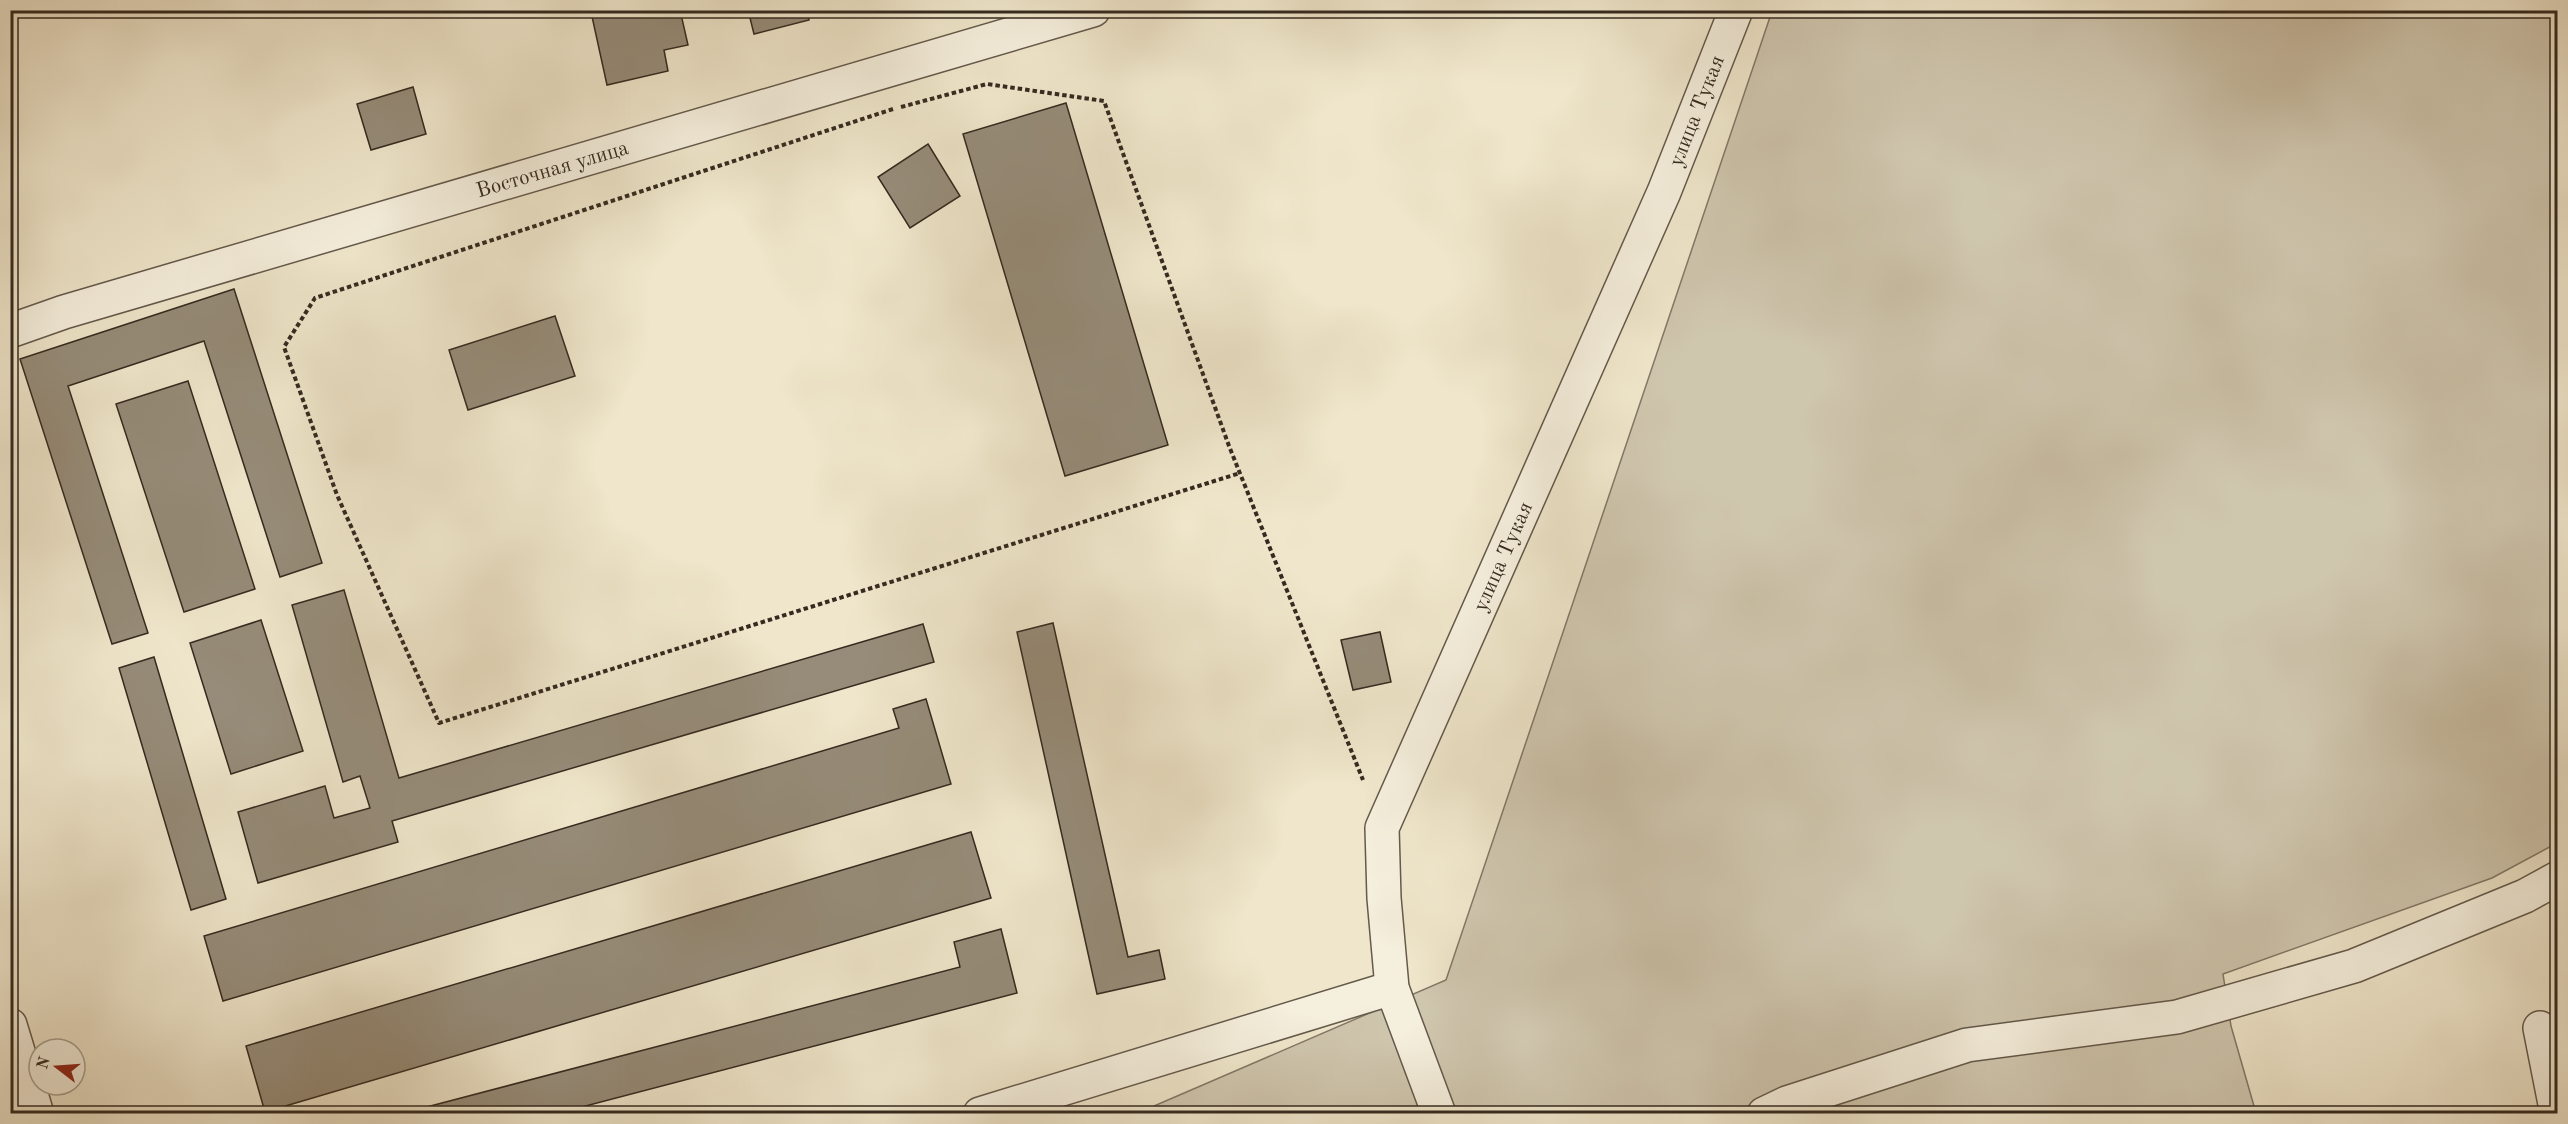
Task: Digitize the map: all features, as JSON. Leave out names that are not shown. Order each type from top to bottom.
[{"type":"street","name":"Восточная улица","points":[[10,331],[75,309],[1093,10]]},
{"type":"street","name":"улица Тукая","points":[[1439,1113],[1392,988],[1384,898],[1382,828],[1664,192],[1736,10]]},
{"type":"street","points":[[1764,1113],[1787,1103],[1967,1045],[2177,1017],[2354,966],[2525,896],[2558,878]]},
{"type":"street","points":[[980,1113],[1392,988]]},
{"type":"street","points":[[10,1025],[38,1113]]},
{"type":"street","points":[[2540,1028],[2557,1113]]},
{"type":"path","points":[[1240,473],[439,723],[337,495],[284,347],[315,298],[884,113],[987,84],[1104,100],[1240,473],[1382,828]]},
{"type":"shaded area","points":[[1772,11],[2557,11],[2557,843],[2492,878],[2223,974],[2231,1026],[2256,1113],[1155,1114],[1154,1106],[1446,980]]},
{"type":"building","points":[[596,10],[680,10],[688,45],[664,50],[668,71],[607,85],[591,12]]},
{"type":"building","points":[[748,10],[807,10],[809,20],[754,34]]},
{"type":"building","points":[[413,87],[426,134],[371,150],[357,104]]},
{"type":"building","points":[[1066,103],[1168,445],[1065,476],[963,134]]},
{"type":"building","points":[[928,144],[960,196],[910,228],[878,177]]},
{"type":"building","points":[[234,289],[322,563],[280,577],[204,341],[68,386],[148,633],[112,644],[20,359]]},
{"type":"building","points":[[555,316],[575,376],[468,410],[449,350]]},
{"type":"building","points":[[188,381],[255,589],[184,612],[116,404]]},
{"type":"building","points":[[344,590],[399,778],[923,624],[934,662],[392,821],[398,842],[258,883],[238,812],[325,786],[334,818],[370,808],[360,776],[343,782],[292,605]]},
{"type":"building","points":[[261,620],[303,751],[231,774],[190,643]]},
{"type":"building","points":[[1053,623],[1128,957],[1159,950],[1165,979],[1097,994],[1017,632]]},
{"type":"building","points":[[1380,632],[1391,682],[1353,690],[1341,640]]},
{"type":"building","points":[[154,657],[226,899],[191,910],[119,668]]},
{"type":"building","points":[[926,699],[951,784],[223,1001],[204,936],[899,728],[893,709]]},
{"type":"building","points":[[971,832],[991,898],[265,1112],[246,1046]]},
{"type":"building","points":[[1001,929],[1017,993],[555,1114],[400,1114],[960,967],[954,942]]}]
